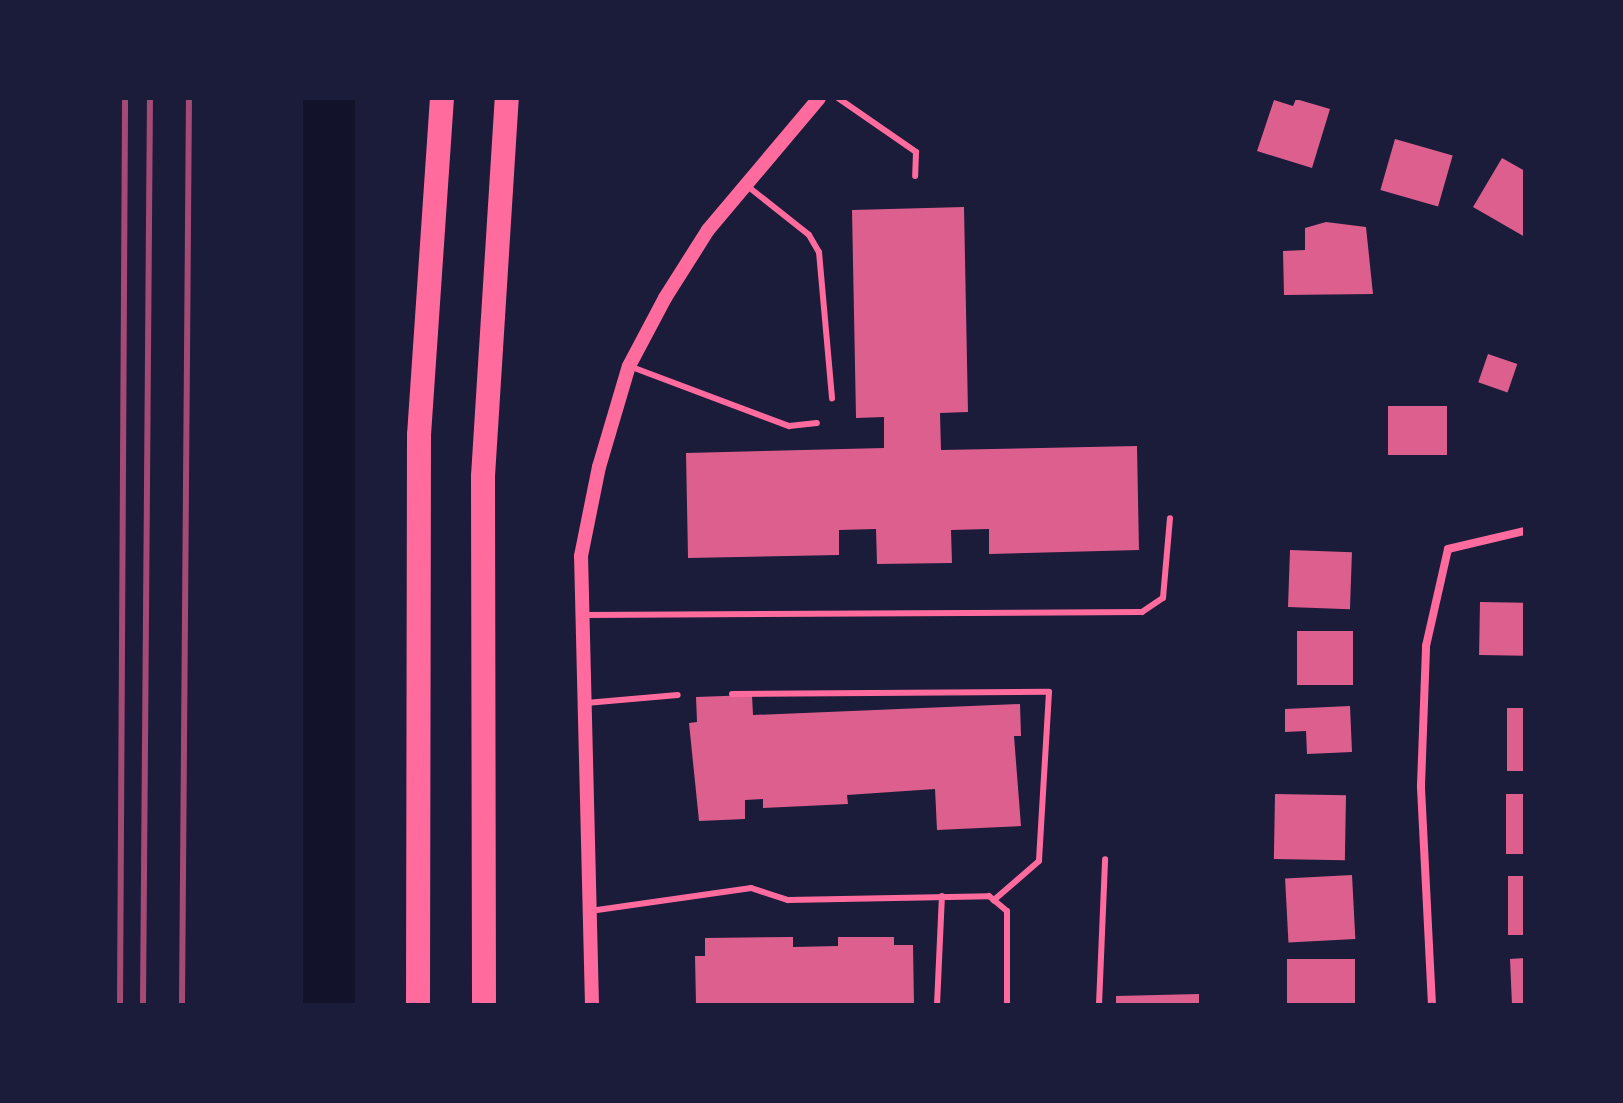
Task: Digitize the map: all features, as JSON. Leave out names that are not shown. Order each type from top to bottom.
[{"type":"highway","points":[[416,1005],[419,435],[442,98]]},
{"type":"highway","points":[[484,1005],[483,476],[507,98]]},
{"type":"street","points":[[592,1005],[581,556],[629,366],[708,230],[819,98]]},
{"type":"street","points":[[1432,1005],[1421,785],[1426,646],[1448,549],[1525,531]]},
{"type":"lane","points":[[838,98],[916,152],[915,176]]},
{"type":"lane","points":[[746,185],[809,235],[819,252],[832,398]]},
{"type":"lane","points":[[629,366],[789,426],[817,423]]},
{"type":"lane","points":[[583,615],[1142,612],[1163,598],[1170,518]]},
{"type":"lane","points":[[732,694],[1049,692],[1039,861],[994,900]]},
{"type":"lane","points":[[585,703],[678,695]]},
{"type":"lane","points":[[1099,1005],[1105,859]]},
{"type":"lane","points":[[590,911],[751,888],[788,900],[942,896],[994,900],[1007,911],[1007,1005]]},
{"type":"lane","points":[[937,1005],[942,896]]},
{"type":"shaded area","points":[[303,98],[355,98],[355,1005],[303,1005]]},
{"type":"building","points":[[1296,99],[1330,109],[1312,168],[1257,151],[1274,100],[1293,106]]},
{"type":"building","points":[[1395,139],[1453,156],[1438,206],[1380,190]]},
{"type":"building","points":[[1502,158],[1525,171],[1525,237],[1473,207]]},
{"type":"building","points":[[964,207],[968,412],[940,413],[941,450],[1137,446],[1139,550],[989,554],[989,529],[951,530],[952,563],[877,564],[876,529],[839,530],[839,555],[688,558],[686,453],[884,448],[884,417],[856,418],[852,210]]},
{"type":"building","points":[[1326,222],[1366,227],[1373,294],[1284,295],[1283,251],[1305,250],[1305,228]]},
{"type":"building","points":[[1488,354],[1517,364],[1508,392],[1478,382]]},
{"type":"building","points":[[1388,406],[1447,406],[1447,455],[1388,455]]},
{"type":"building","points":[[1290,550],[1352,552],[1350,609],[1288,607]]},
{"type":"building","points":[[1480,602],[1525,603],[1524,656],[1479,655]]},
{"type":"building","points":[[1297,631],[1353,631],[1353,685],[1297,685]]},
{"type":"building","points":[[752,695],[753,715],[1020,704],[1021,736],[1014,736],[1021,826],[937,830],[935,789],[847,795],[848,804],[763,808],[763,799],[745,800],[745,819],[699,821],[689,723],[697,722],[696,697]]},
{"type":"building","points":[[1350,706],[1352,752],[1307,754],[1306,731],[1285,732],[1285,709]]},
{"type":"building","points":[[1507,708],[1525,708],[1525,771],[1507,771]]},
{"type":"building","points":[[1275,794],[1346,795],[1345,860],[1274,859]]},
{"type":"building","points":[[1506,794],[1525,794],[1525,854],[1506,854]]},
{"type":"building","points":[[1352,875],[1355,939],[1288,942],[1285,879]]},
{"type":"building","points":[[1508,876],[1525,876],[1525,935],[1508,935]]},
{"type":"building","points":[[793,937],[793,947],[838,946],[838,937],[894,937],[894,945],[913,945],[914,1005],[696,1005],[695,956],[705,956],[705,938]]},
{"type":"building","points":[[1525,958],[1525,1005],[1512,1005],[1510,959]]},
{"type":"building","points":[[1287,959],[1355,959],[1355,1005],[1287,1005]]},
{"type":"building","points":[[1199,994],[1199,1005],[1116,1005],[1116,996]]},
{"type":"railway","points":[[120,1005],[125,98]]},
{"type":"railway","points":[[143,1005],[150,98]]},
{"type":"railway","points":[[182,1005],[189,98]]}]
